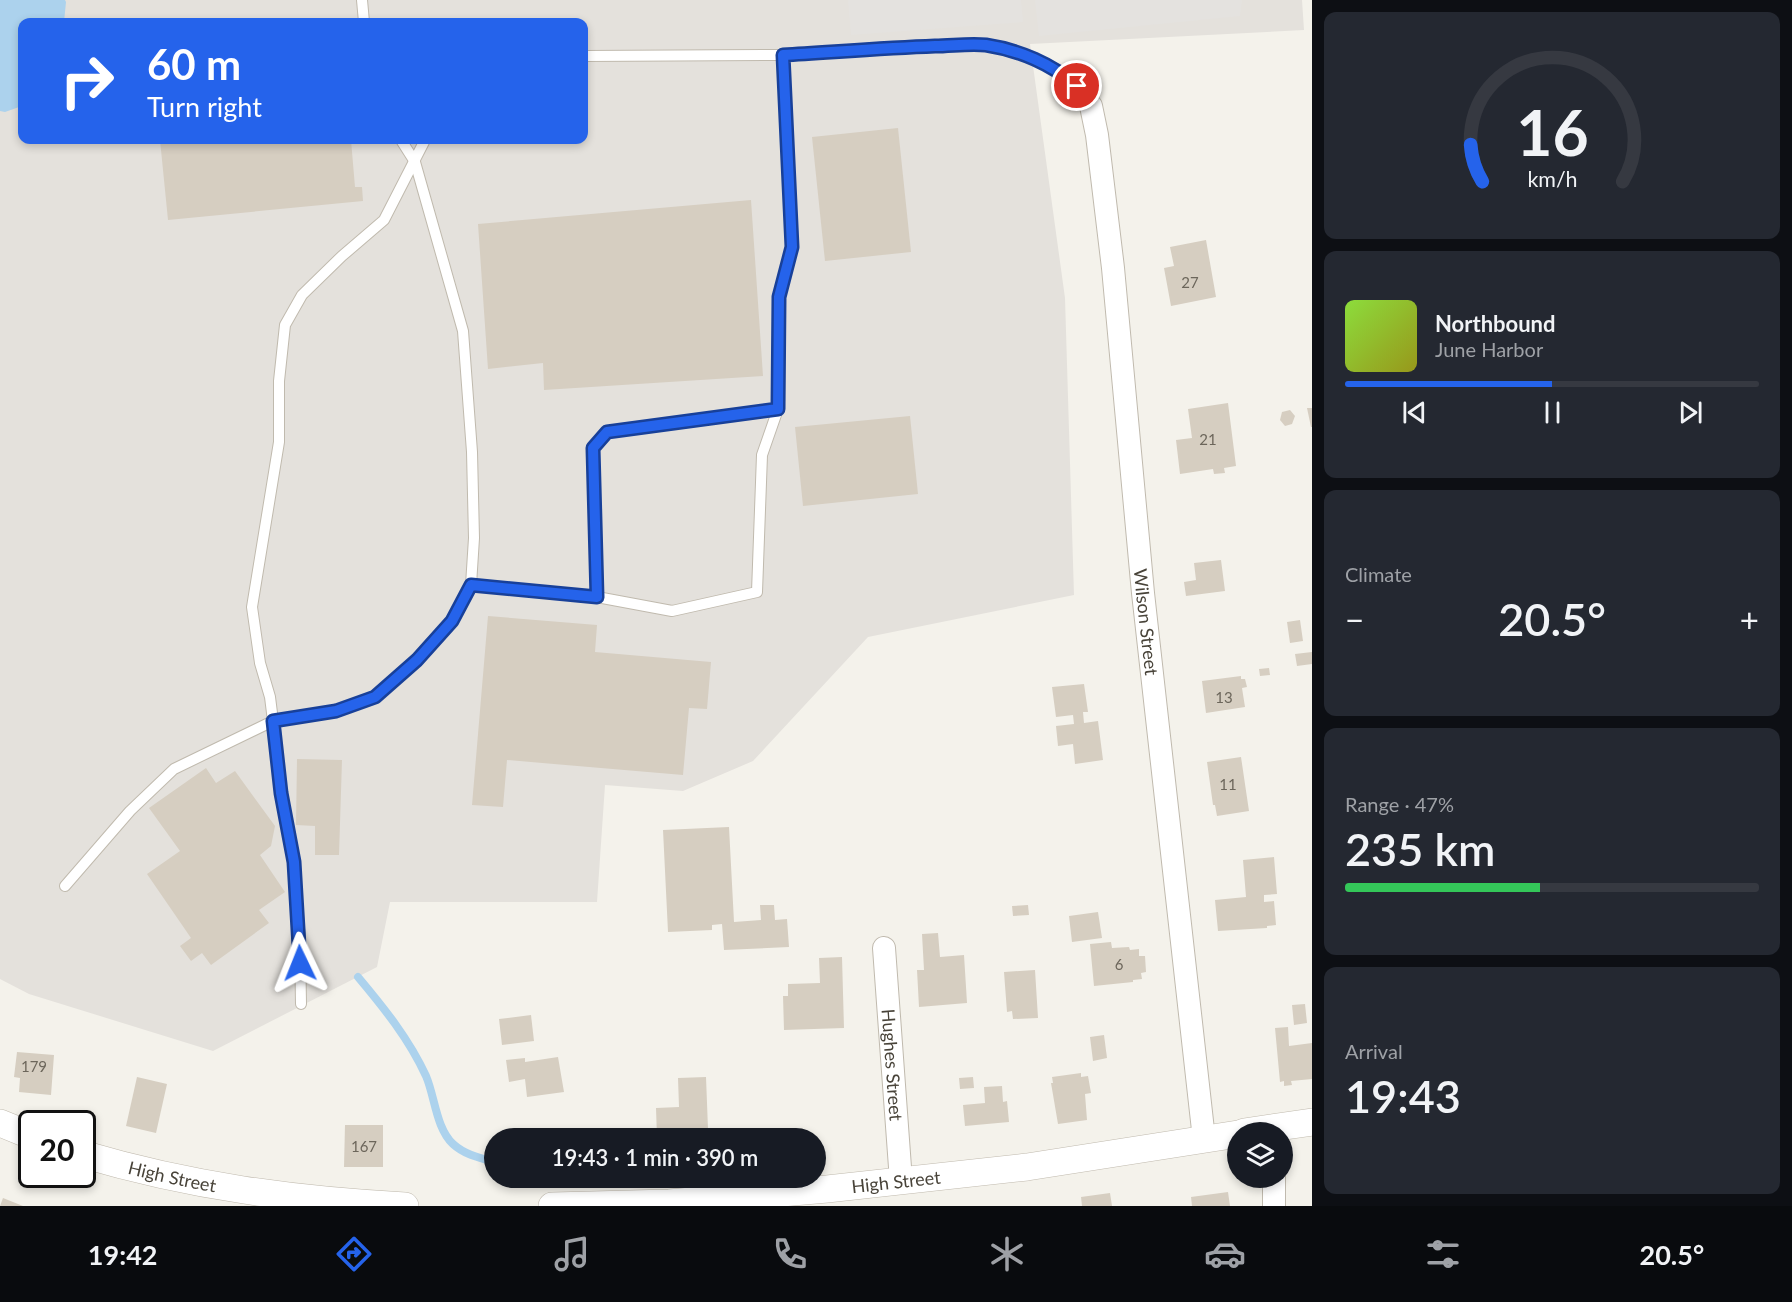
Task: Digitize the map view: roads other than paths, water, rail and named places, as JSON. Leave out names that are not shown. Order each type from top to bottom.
[{"type":"street","name":"Wilson Street","points":[[1091,106],[1097,135],[1113,268],[1143,593],[1204,1138]]},
{"type":"street","name":"Hughes Street","points":[[884,948],[901,1181]]},
{"type":"street","points":[[1293,1126],[1312,1122]]},
{"type":"street","points":[[0,1123],[18,1130]]},
{"type":"street","name":"High Street","points":[[552,1206],[610,1206],[780,1194],[1027,1167],[1227,1135]]},
{"type":"street","name":"High Street","points":[[96,1158],[148,1172],[231,1189],[326,1202],[405,1206]]},
{"type":"street","points":[[1274,1188],[1274,1206]]},
{"type":"lane","points":[[362,0],[364,18]]},
{"type":"lane","points":[[588,56],[783,55],[891,47],[985,45],[1047,64],[1061,72],[1077,86],[1091,106]]},
{"type":"lane","points":[[471,585],[597,597],[672,610],[757,592],[762,455],[778,409],[779,297],[792,247],[783,55]]},
{"type":"lane","points":[[66,886],[130,811],[174,769],[273,721],[336,711],[375,697],[417,660],[452,621],[471,585],[474,538],[472,452],[463,331],[415,162],[404,144]]},
{"type":"lane","points":[[301,1004],[300,942],[294,862],[281,793],[270,697],[260,663],[252,607],[279,442],[279,381],[285,325],[302,295],[384,220],[422,144]]},
{"type":"lane","points":[[597,597],[593,448],[607,432],[778,409]]},
{"type":"water","points":[[0,0],[65,0],[64,18],[18,18],[18,107],[5,112],[0,111]]},
{"type":"waterway","points":[[358,977],[412,1049],[426,1076],[439,1121],[447,1137],[463,1151],[484,1159]]}]
